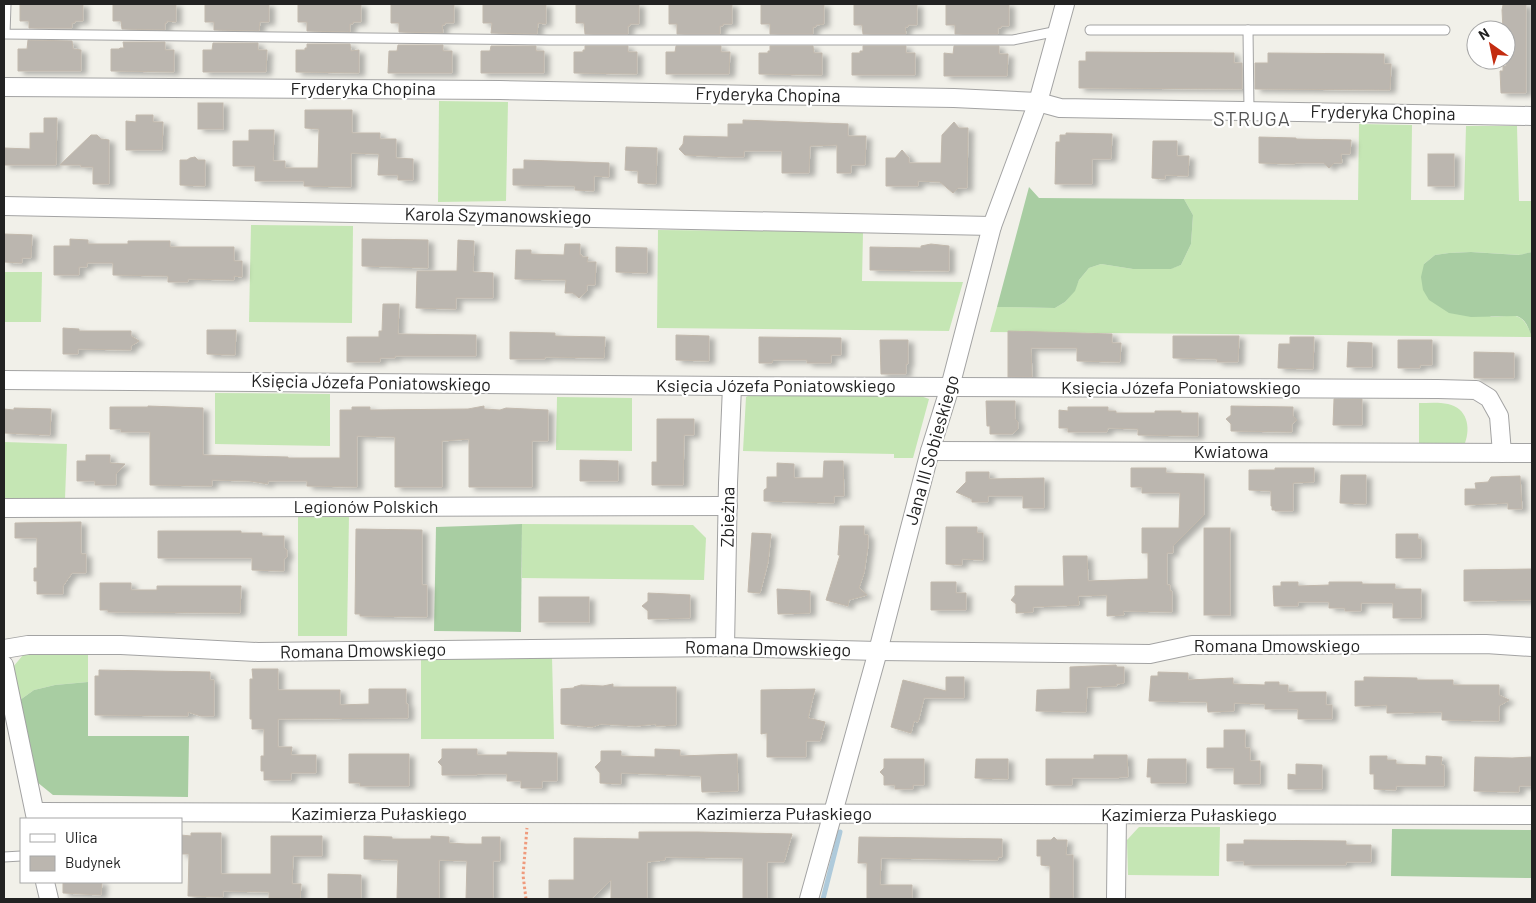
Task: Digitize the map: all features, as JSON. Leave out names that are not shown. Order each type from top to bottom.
[{"type":"street","name":"Jana III Sobieskiego","points":[[809,899],[878,651],[930,450],[950,387],[992,226],[1038,102],[1066,4]]},
{"type":"street","name":"Fryderyka Chopina","points":[[4,87],[500,90],[954,98],[1038,102],[1060,108],[1532,116]]},
{"type":"street","name":"Karola Szymanowskiego","points":[[4,206],[992,226]]},
{"type":"street","name":"Księcia Józefa Poniatowskiego","points":[[4,380],[1476,390],[1488,398],[1499,416],[1502,453]]},
{"type":"street","name":"Zbieżna","points":[[725,647],[732,386]]},
{"type":"street","name":"Kwiatowa","points":[[930,450],[1532,453]]},
{"type":"street","name":"Legionów Polskich","points":[[4,508],[728,506]]},
{"type":"street","name":"Romana Dmowskiego","points":[[4,649],[28,645],[121,645],[258,652],[725,647],[1150,654],[1192,645],[1486,644],[1532,647]]},
{"type":"street","points":[[4,665],[36,816]]},
{"type":"street","name":"Kazimierza Pułaskiego","points":[[36,816],[529,814],[1532,815]]},
{"type":"street","points":[[1116,899],[1117,814]]},
{"type":"street","points":[[45,883],[48,899]]},
{"type":"lane","points":[[6,4],[5,34],[549,40],[1013,40],[1058,31]]},
{"type":"lane","points":[[1090,30],[1446,30]]},
{"type":"lane","points":[[1248,30],[1249,111]]},
{"type":"lane","points":[[4,858],[20,856]]},
{"type":"path","points":[[526,899],[523,875],[529,814]]},
{"type":"green space","points":[[439,101],[508,102],[506,201],[438,202]]},
{"type":"green space","points":[[1359,124],[1412,125],[1411,200],[1464,200],[1466,126],[1517,126],[1519,201],[1532,201],[1532,252],[1520,255],[1471,252],[1449,253],[1435,255],[1424,264],[1491,317],[1517,316],[1525,322],[1532,337],[990,332],[997,307],[1055,308],[1065,302],[1089,268],[1101,264],[1133,269],[1170,269],[1181,265],[1191,244],[1193,215],[1184,199],[1358,200]]},
{"type":"green space","points":[[1029,187],[1039,198],[1184,199],[1193,215],[1191,244],[1181,265],[1171,269],[1133,269],[1101,264],[1089,268],[1079,280],[1075,291],[1065,302],[1055,308],[997,307]]},
{"type":"green space","points":[[251,225],[353,226],[352,323],[249,322]]},
{"type":"green space","points":[[658,230],[863,232],[862,281],[963,282],[949,331],[657,328]]},
{"type":"green space","points":[[1471,252],[1519,255],[1532,252],[1532,337],[1525,322],[1517,316],[1471,317],[1449,313],[1429,300],[1423,290],[1421,277],[1424,264],[1435,255]]},
{"type":"green space","points":[[4,272],[42,272],[41,322],[4,322]]},
{"type":"green space","points":[[215,393],[330,394],[330,446],[215,444]]},
{"type":"green space","points":[[753,393],[918,395],[929,399],[913,458],[894,458],[894,454],[743,451],[746,397]]},
{"type":"green space","points":[[557,397],[632,398],[632,451],[556,450]]},
{"type":"green space","points":[[1419,403],[1445,403],[1460,410],[1466,419],[1468,431],[1465,443],[1419,448]]},
{"type":"green space","points":[[4,442],[67,444],[65,499],[5,499]]},
{"type":"green space","points":[[298,515],[349,515],[347,636],[298,636]]},
{"type":"green space","points":[[522,524],[693,525],[706,538],[704,580],[522,578]]},
{"type":"green space","points":[[522,524],[521,632],[434,631],[436,527]]},
{"type":"green space","points":[[23,655],[88,655],[88,682],[55,685],[34,690],[20,700],[13,667]]},
{"type":"green space","points":[[421,657],[552,657],[554,739],[421,739]]},
{"type":"green space","points":[[88,682],[88,736],[189,736],[188,797],[53,795],[37,782],[20,700],[34,690],[55,685]]},
{"type":"green space","points":[[1139,827],[1220,827],[1219,876],[1128,875],[1127,840]]},
{"type":"green space","points":[[1392,829],[1532,830],[1532,878],[1391,876]]},
{"type":"building","points":[[20,4],[83,4],[83,21],[75,21],[75,23],[72,23],[72,28],[29,28],[29,21],[20,21]]},
{"type":"building","points":[[113,4],[176,4],[176,22],[167,21],[165,23],[165,30],[122,29],[121,21],[113,21]]},
{"type":"building","points":[[205,4],[269,4],[269,22],[260,22],[259,31],[214,30],[214,22],[205,22]]},
{"type":"building","points":[[298,4],[361,4],[361,22],[350,24],[350,32],[307,31],[307,22],[298,22]]},
{"type":"building","points":[[391,4],[454,4],[454,23],[442,25],[443,33],[399,32],[399,23],[391,23]]},
{"type":"building","points":[[483,4],[546,4],[546,24],[538,23],[537,34],[491,33],[492,23],[483,23]]},
{"type":"building","points":[[576,4],[639,4],[639,24],[630,24],[628,26],[628,34],[585,34],[584,23],[576,23]]},
{"type":"building","points":[[669,4],[732,4],[732,24],[720,26],[720,34],[677,34],[677,24],[669,24]]},
{"type":"building","points":[[761,4],[824,4],[824,24],[813,27],[813,34],[770,34],[770,24],[761,24]]},
{"type":"building","points":[[854,4],[917,4],[917,25],[905,27],[906,34],[863,34],[862,25],[854,25]]},
{"type":"building","points":[[946,4],[1009,4],[1009,26],[998,28],[998,34],[955,34],[955,25],[946,25]]},
{"type":"building","points":[[1526,4],[1526,93],[1501,93],[1500,71],[1516,70],[1516,20],[1502,20],[1503,5]]},
{"type":"building","points":[[28,40],[72,41],[73,49],[81,50],[81,71],[18,71],[18,49],[27,49]]},
{"type":"building","points":[[123,42],[165,42],[165,50],[174,50],[174,72],[111,71],[111,49],[124,48]]},
{"type":"building","points":[[213,43],[258,43],[258,50],[267,50],[266,72],[203,72],[203,50],[212,50]]},
{"type":"building","points":[[307,44],[350,44],[351,51],[359,50],[359,73],[296,72],[296,50],[305,50]]},
{"type":"building","points":[[398,45],[443,45],[443,51],[452,51],[452,73],[388,73],[389,51],[397,51]]},
{"type":"building","points":[[491,46],[536,46],[536,51],[544,51],[544,73],[481,73],[481,51],[490,51]]},
{"type":"building","points":[[585,46],[628,46],[628,52],[637,52],[637,74],[574,73],[574,52],[583,52]]},
{"type":"building","points":[[676,46],[721,46],[721,52],[730,52],[729,74],[666,74],[666,52],[675,52]]},
{"type":"building","points":[[770,46],[813,46],[814,53],[822,53],[822,75],[759,74],[759,53],[768,53]]},
{"type":"building","points":[[863,46],[906,46],[906,53],[915,53],[915,75],[852,75],[852,53],[860,53],[860,51],[863,51]]},
{"type":"building","points":[[954,46],[999,46],[999,54],[1008,54],[1007,76],[944,76],[944,53],[953,54]]},
{"type":"building","points":[[1086,52],[1234,53],[1234,63],[1242,63],[1242,89],[1079,88],[1079,61],[1086,61]]},
{"type":"building","points":[[1268,53],[1384,54],[1384,64],[1391,64],[1390,90],[1255,89],[1255,63],[1268,63]]},
{"type":"building","points":[[198,103],[223,103],[223,129],[198,129]]},
{"type":"building","points":[[305,110],[352,110],[352,133],[380,133],[380,139],[396,139],[396,158],[413,159],[413,180],[398,180],[398,175],[378,175],[379,154],[351,153],[351,187],[304,186],[304,181],[255,181],[255,166],[233,166],[233,141],[249,141],[249,130],[274,130],[273,161],[285,161],[285,168],[318,168],[319,129],[305,128]]},
{"type":"building","points":[[136,115],[153,115],[153,122],[163,122],[162,150],[126,150],[126,121],[136,122]]},
{"type":"building","points":[[44,118],[57,118],[56,165],[4,165],[4,148],[30,149],[30,133],[44,133]]},
{"type":"building","points":[[743,120],[848,124],[848,136],[866,136],[865,165],[851,165],[851,173],[837,173],[837,145],[810,146],[809,173],[782,173],[782,151],[744,151],[744,157],[728,157],[685,155],[679,149],[683,144],[684,136],[728,137],[728,124],[743,124]]},
{"type":"building","points":[[954,122],[959,128],[968,128],[967,188],[958,188],[953,193],[940,182],[918,181],[918,186],[886,186],[886,158],[895,158],[902,150],[909,158],[909,163],[941,163],[942,135]]},
{"type":"building","points":[[1066,133],[1112,134],[1111,159],[1092,159],[1092,184],[1055,184],[1056,142],[1060,142],[1060,135],[1066,135]]},
{"type":"building","points":[[91,135],[97,135],[101,139],[109,140],[109,184],[93,184],[93,167],[60,165]]},
{"type":"building","points":[[1259,137],[1351,140],[1350,154],[1341,154],[1342,163],[1334,163],[1329,168],[1324,163],[1259,163]]},
{"type":"building","points":[[1153,141],[1177,141],[1177,156],[1189,156],[1188,176],[1165,175],[1165,179],[1152,178]]},
{"type":"building","points":[[626,147],[657,148],[656,184],[638,183],[638,171],[625,170]]},
{"type":"building","points":[[1428,154],[1454,154],[1454,186],[1428,186]]},
{"type":"building","points":[[195,157],[198,160],[205,160],[205,186],[180,185],[180,160]]},
{"type":"building","points":[[524,160],[609,163],[609,177],[594,176],[594,191],[575,190],[575,186],[513,185],[513,169],[524,169]]},
{"type":"building","points":[[4,234],[32,235],[31,258],[22,258],[22,263],[4,262]]},
{"type":"building","points":[[70,239],[88,240],[88,244],[128,244],[128,241],[170,241],[170,247],[234,247],[234,261],[242,261],[242,277],[234,276],[234,280],[188,279],[188,282],[168,282],[168,276],[113,275],[113,263],[87,263],[87,267],[79,267],[79,275],[54,275],[54,246],[70,246]]},
{"type":"building","points":[[362,239],[428,240],[428,268],[362,266]]},
{"type":"building","points":[[458,240],[474,241],[473,272],[493,273],[493,298],[456,298],[456,309],[416,308],[417,271],[457,271]]},
{"type":"building","points":[[565,244],[580,244],[580,255],[588,257],[587,262],[596,262],[595,285],[587,285],[587,291],[579,298],[573,293],[565,293],[566,280],[515,279],[516,250],[531,250],[531,254],[564,255]]},
{"type":"building","points":[[931,244],[949,246],[949,271],[870,270],[870,247],[921,248],[921,246]]},
{"type":"building","points":[[616,247],[647,248],[647,273],[616,272]]},
{"type":"building","points":[[383,304],[399,304],[398,334],[476,335],[476,356],[395,356],[395,358],[380,358],[380,362],[347,362],[347,337],[379,337],[379,331],[382,331]]},
{"type":"building","points":[[63,328],[79,329],[79,331],[131,331],[131,336],[139,341],[131,346],[131,350],[78,349],[78,354],[63,354]]},
{"type":"building","points":[[207,330],[236,330],[235,355],[207,354]]},
{"type":"building","points":[[1008,331],[1112,334],[1112,343],[1121,343],[1120,362],[1077,361],[1077,348],[1031,348],[1032,377],[1008,377]]},
{"type":"building","points":[[510,332],[555,333],[555,336],[605,337],[604,358],[545,357],[545,359],[510,359]]},
{"type":"building","points":[[676,335],[709,336],[709,361],[676,360]]},
{"type":"building","points":[[1173,336],[1239,336],[1238,362],[1217,362],[1217,359],[1173,358]]},
{"type":"building","points":[[759,337],[841,338],[841,355],[831,355],[831,363],[807,363],[807,360],[773,360],[772,363],[759,363]]},
{"type":"building","points":[[1290,337],[1314,337],[1313,369],[1278,368],[1279,344],[1290,344]]},
{"type":"building","points":[[880,340],[908,340],[906,374],[881,374]]},
{"type":"building","points":[[1398,340],[1432,340],[1432,365],[1420,365],[1420,368],[1398,368]]},
{"type":"building","points":[[1348,342],[1372,343],[1372,367],[1347,367]]},
{"type":"building","points":[[1474,352],[1514,353],[1514,378],[1474,378]]},
{"type":"building","points":[[1334,399],[1362,399],[1362,425],[1333,425]]},
{"type":"building","points":[[986,401],[1015,401],[1015,419],[1018,422],[1018,429],[1012,434],[990,434],[990,426],[987,426]]},
{"type":"building","points":[[484,406],[484,409],[500,410],[506,408],[548,410],[548,441],[532,441],[532,487],[469,487],[469,439],[442,441],[442,487],[395,487],[395,437],[357,436],[357,487],[307,486],[307,481],[268,481],[268,484],[250,481],[212,480],[212,486],[150,485],[150,432],[121,432],[121,429],[110,429],[110,407],[203,408],[203,455],[340,458],[340,410],[352,410],[352,407],[370,407],[370,410],[468,409]]},
{"type":"building","points":[[1231,406],[1293,407],[1293,416],[1297,420],[1292,424],[1292,432],[1231,431],[1231,424],[1226,419],[1231,415]]},
{"type":"building","points":[[1068,407],[1108,407],[1108,411],[1116,411],[1116,413],[1181,411],[1181,413],[1198,413],[1198,436],[1138,435],[1138,429],[1108,428],[1107,432],[1068,432],[1068,428],[1059,428],[1059,410],[1068,411]]},
{"type":"building","points":[[14,408],[51,409],[50,435],[4,433],[4,409],[14,410]]},
{"type":"building","points":[[657,419],[694,419],[694,435],[684,435],[683,485],[652,485],[652,462],[657,462]]},
{"type":"building","points":[[86,455],[110,455],[110,463],[125,464],[116,474],[116,485],[95,485],[95,481],[77,481],[77,461],[86,461]]},
{"type":"building","points":[[580,460],[618,461],[618,481],[580,481]]},
{"type":"building","points":[[824,461],[843,461],[844,496],[834,496],[834,503],[764,501],[767,477],[777,477],[777,463],[794,464],[794,478],[823,478]]},
{"type":"building","points":[[1131,468],[1166,468],[1166,473],[1204,474],[1204,515],[1173,546],[1173,553],[1167,553],[1167,585],[1170,585],[1170,591],[1172,591],[1172,612],[1123,611],[1124,615],[1107,616],[1107,595],[1078,596],[1079,605],[1033,607],[1033,612],[1016,613],[1016,604],[1011,600],[1015,595],[1015,586],[1064,586],[1063,556],[1087,556],[1088,581],[1148,579],[1148,553],[1142,553],[1142,528],[1179,528],[1180,493],[1142,493],[1142,487],[1131,487]]},
{"type":"building","points":[[1275,468],[1314,468],[1314,482],[1293,483],[1293,511],[1272,510],[1271,491],[1249,490],[1249,470],[1275,470]]},
{"type":"building","points":[[966,472],[989,472],[989,479],[1044,478],[1044,508],[1023,508],[1023,496],[988,496],[988,502],[972,502],[972,499],[956,492],[966,482]]},
{"type":"building","points":[[1341,475],[1366,475],[1366,504],[1340,503]]},
{"type":"building","points":[[1520,476],[1522,509],[1508,509],[1508,503],[1465,505],[1465,489],[1476,489],[1475,483],[1488,482],[1491,477]]},
{"type":"building","points":[[81,522],[81,554],[86,554],[86,573],[72,573],[63,586],[63,594],[37,594],[34,568],[37,568],[37,538],[15,538],[15,523]]},
{"type":"building","points":[[840,526],[864,526],[864,535],[868,535],[864,573],[859,588],[867,595],[849,600],[848,606],[826,600],[840,555],[838,555]]},
{"type":"building","points":[[946,527],[977,527],[977,533],[983,533],[983,560],[962,559],[962,565],[946,564]]},
{"type":"building","points":[[1204,528],[1230,528],[1230,615],[1204,615]]},
{"type":"building","points":[[356,529],[422,530],[422,585],[427,585],[427,617],[360,616],[360,614],[355,614]]},
{"type":"building","points":[[158,531],[241,531],[241,533],[262,533],[262,536],[284,536],[284,548],[287,550],[287,557],[284,559],[284,571],[252,570],[252,558],[158,558]]},
{"type":"building","points":[[752,533],[771,534],[768,562],[760,593],[748,592]]},
{"type":"building","points":[[1396,534],[1418,534],[1418,539],[1421,539],[1421,558],[1396,558]]},
{"type":"building","points":[[1532,569],[1532,600],[1464,601],[1464,570]]},
{"type":"building","points":[[931,582],[956,582],[956,593],[966,593],[966,610],[931,610]]},
{"type":"building","points":[[1281,582],[1298,582],[1298,586],[1329,585],[1329,582],[1362,582],[1362,584],[1395,584],[1395,589],[1421,589],[1421,618],[1393,618],[1393,603],[1361,603],[1361,611],[1329,608],[1329,602],[1298,602],[1298,606],[1274,606],[1273,586],[1281,586]]},
{"type":"building","points":[[100,583],[131,583],[131,590],[157,590],[157,586],[241,586],[240,613],[108,612],[108,610],[100,610]]},
{"type":"building","points":[[777,589],[810,591],[810,613],[778,614]]},
{"type":"building","points":[[648,593],[690,595],[690,618],[648,619],[648,611],[642,606],[648,601]]},
{"type":"building","points":[[539,597],[589,597],[589,622],[539,622]]},
{"type":"building","points":[[1116,665],[1117,667],[1124,667],[1124,683],[1116,684],[1117,686],[1087,687],[1086,712],[1036,711],[1037,690],[1070,689],[1070,667]]},
{"type":"building","points":[[252,669],[278,669],[278,690],[340,690],[340,705],[369,704],[369,689],[406,689],[408,718],[278,719],[278,747],[292,747],[291,755],[316,755],[316,773],[291,773],[291,780],[264,780],[264,771],[261,771],[261,756],[264,756],[264,729],[252,729],[252,719],[250,719],[250,679],[253,679]]},
{"type":"building","points":[[99,670],[210,672],[210,680],[214,680],[214,716],[201,716],[188,712],[188,716],[95,715],[95,676],[99,676]]},
{"type":"building","points":[[1158,672],[1188,673],[1188,680],[1233,678],[1233,684],[1265,685],[1265,682],[1279,682],[1279,685],[1288,685],[1288,692],[1326,692],[1326,705],[1332,705],[1332,719],[1298,719],[1298,709],[1265,709],[1265,704],[1234,703],[1234,711],[1208,712],[1207,702],[1149,701],[1151,676],[1158,676]]},
{"type":"building","points":[[946,677],[964,677],[964,698],[924,698],[918,722],[914,721],[911,733],[891,727],[903,680],[946,691]]},
{"type":"building","points":[[1364,677],[1453,680],[1453,685],[1499,685],[1499,695],[1509,700],[1499,706],[1499,721],[1442,720],[1442,712],[1387,713],[1387,705],[1355,706],[1355,681],[1364,681]]},
{"type":"building","points":[[613,684],[613,687],[676,687],[676,725],[636,726],[601,724],[592,727],[561,724],[561,689],[574,688],[581,685],[603,686]]},
{"type":"building","points":[[815,689],[808,718],[825,722],[820,741],[806,741],[806,757],[767,757],[767,733],[761,734],[761,690]]},
{"type":"building","points":[[1224,730],[1245,730],[1245,748],[1250,748],[1250,761],[1260,761],[1260,784],[1234,784],[1234,768],[1207,768],[1207,748],[1224,748]]},
{"type":"building","points":[[442,749],[477,749],[477,755],[507,755],[507,752],[557,753],[557,781],[542,781],[542,788],[521,788],[521,781],[507,781],[507,774],[442,775],[442,766],[438,762],[442,758]]},
{"type":"building","points":[[655,749],[680,750],[680,756],[737,754],[738,791],[702,792],[701,776],[621,773],[621,784],[600,783],[600,773],[595,767],[601,761],[601,751],[621,751],[621,756],[655,757]]},
{"type":"building","points":[[349,754],[409,754],[409,786],[360,786],[360,783],[349,783]]},
{"type":"building","points":[[1094,755],[1127,755],[1128,777],[1072,778],[1072,785],[1046,785],[1046,759],[1094,759]]},
{"type":"building","points":[[1370,756],[1387,756],[1387,760],[1396,760],[1396,764],[1426,765],[1426,756],[1442,757],[1441,765],[1444,765],[1444,786],[1396,786],[1396,790],[1374,789],[1374,774],[1370,774]]},
{"type":"building","points":[[1475,757],[1532,757],[1532,786],[1519,786],[1519,792],[1474,791]]},
{"type":"building","points":[[884,759],[924,759],[924,785],[913,785],[913,789],[895,789],[895,785],[884,785],[884,776],[880,772],[884,768]]},
{"type":"building","points":[[976,759],[1008,759],[1008,779],[975,778]]},
{"type":"building","points":[[1148,759],[1186,759],[1186,783],[1151,783],[1151,777],[1147,777]]},
{"type":"building","points":[[1296,764],[1322,765],[1322,789],[1288,789],[1288,774],[1296,775]]},
{"type":"building","points":[[639,832],[792,834],[784,862],[767,862],[767,899],[743,899],[743,858],[665,857],[665,860],[647,862],[647,899],[611,898],[611,880],[591,899],[549,899],[549,880],[574,880],[574,838],[639,839]]},
{"type":"building","points":[[191,833],[221,833],[221,874],[271,874],[271,836],[322,836],[322,856],[293,856],[292,884],[301,884],[300,899],[269,898],[269,892],[223,891],[223,897],[188,896],[189,854],[182,854],[182,835],[191,836]]},
{"type":"building","points":[[364,836],[392,837],[392,839],[431,839],[431,836],[449,837],[449,843],[466,844],[482,844],[482,837],[500,837],[500,861],[493,861],[493,899],[466,899],[467,861],[439,860],[439,899],[397,899],[398,860],[364,859]]},
{"type":"building","points":[[859,837],[1002,839],[1002,857],[998,857],[998,860],[881,858],[880,885],[912,885],[912,899],[867,899],[867,863],[858,863]]},
{"type":"building","points":[[1054,837],[1057,840],[1067,840],[1066,855],[1073,855],[1073,899],[1050,899],[1050,866],[1041,865],[1041,856],[1037,856],[1037,840],[1051,840]]},
{"type":"building","points":[[1244,840],[1346,841],[1346,845],[1371,845],[1371,862],[1346,862],[1346,865],[1244,865],[1244,861],[1227,861],[1227,844],[1244,844]]},
{"type":"building","points":[[328,874],[361,875],[361,899],[328,898]]},
{"type":"building","points":[[63,883],[102,883],[101,895],[63,893]]},
{"type":"waterway","points":[[823,899],[840,832]]},
{"type":"district","name":"STRUGA","points":[[1252,119]]}]
